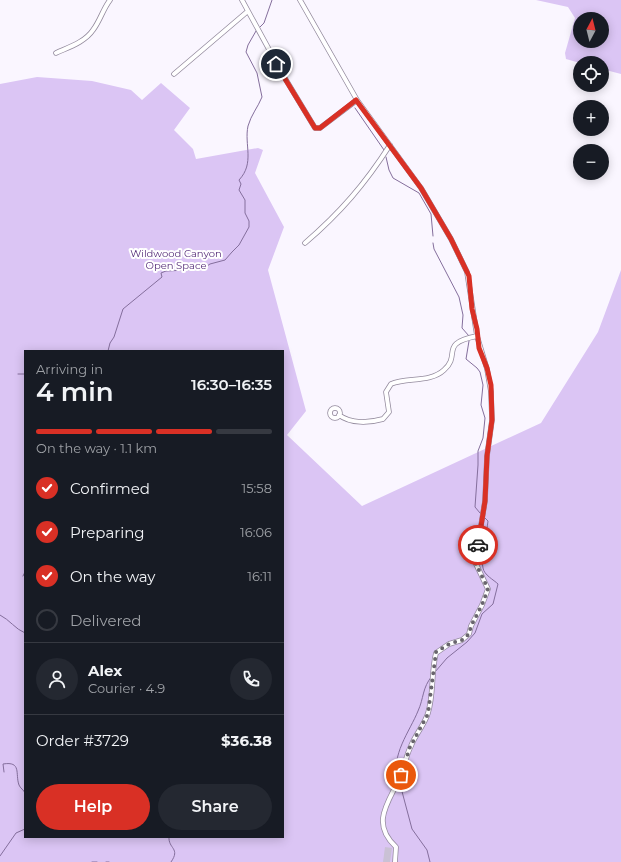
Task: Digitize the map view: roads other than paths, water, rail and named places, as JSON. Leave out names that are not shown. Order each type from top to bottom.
[{"type":"street","points":[[56,53],[88,37],[94,30],[110,0]]},
{"type":"street","points":[[242,0],[282,75],[315,128],[318,129],[356,100]]},
{"type":"street","points":[[300,0],[356,100],[421,188],[451,239],[467,272],[477,336],[487,368],[491,392],[492,420],[487,456],[485,501],[475,562],[488,589],[482,605],[471,626],[469,634],[462,640],[449,644],[436,652],[428,714],[410,747],[400,778],[382,816],[383,827],[388,840],[396,846],[395,862]]},
{"type":"street","points":[[174,74],[248,11]]},
{"type":"street","points":[[305,243],[361,188],[390,146]]},
{"type":"street","points":[[339,415],[344,419],[358,421],[383,419],[389,412],[386,392],[391,384],[395,382],[435,376],[446,369],[453,346],[456,342],[477,336]]},
{"type":"waterway","points":[[260,27],[264,23],[272,0]]},
{"type":"waterway","points":[[108,350],[123,309],[162,277],[161,273],[166,271],[204,268],[210,264],[225,260],[239,245],[249,227],[249,221],[245,213],[245,200],[239,190],[241,184],[239,180],[247,167],[248,126],[262,97],[257,73],[246,52],[248,45],[256,31]]},
{"type":"waterway","points":[[355,108],[384,150]]},
{"type":"waterway","points":[[386,157],[389,170],[393,178],[419,193],[431,214],[433,236]]},
{"type":"waterway","points":[[433,243],[434,249],[459,297],[463,315],[462,328],[469,336]]},
{"type":"waterway","points":[[469,341],[466,359],[480,372],[483,385],[481,405],[485,418],[483,438],[478,451],[475,507],[480,513]]},
{"type":"waterway","points":[[18,374],[24,374]]},
{"type":"waterway","points":[[435,672],[447,658],[467,642],[475,633],[482,614],[493,604],[498,584],[485,573],[482,564],[488,521],[485,518]]},
{"type":"waterway","points":[[0,615],[24,632]]},
{"type":"waterway","points":[[398,779],[396,770],[399,753],[420,706],[426,685],[432,676]]},
{"type":"waterway","points":[[4,772],[3,764],[13,764],[17,769],[19,785],[24,792]]},
{"type":"waterway","points":[[400,784],[412,829],[427,850],[430,862]]},
{"type":"waterway","points":[[0,856],[16,833],[24,829]]},
{"type":"waterway","points":[[169,838],[175,854],[171,862]]},
{"type":"waterway","points":[[92,862],[97,862]]},
{"type":"park label","name":"Wildwood Canyon Open Space","points":[[176,258]]}]
